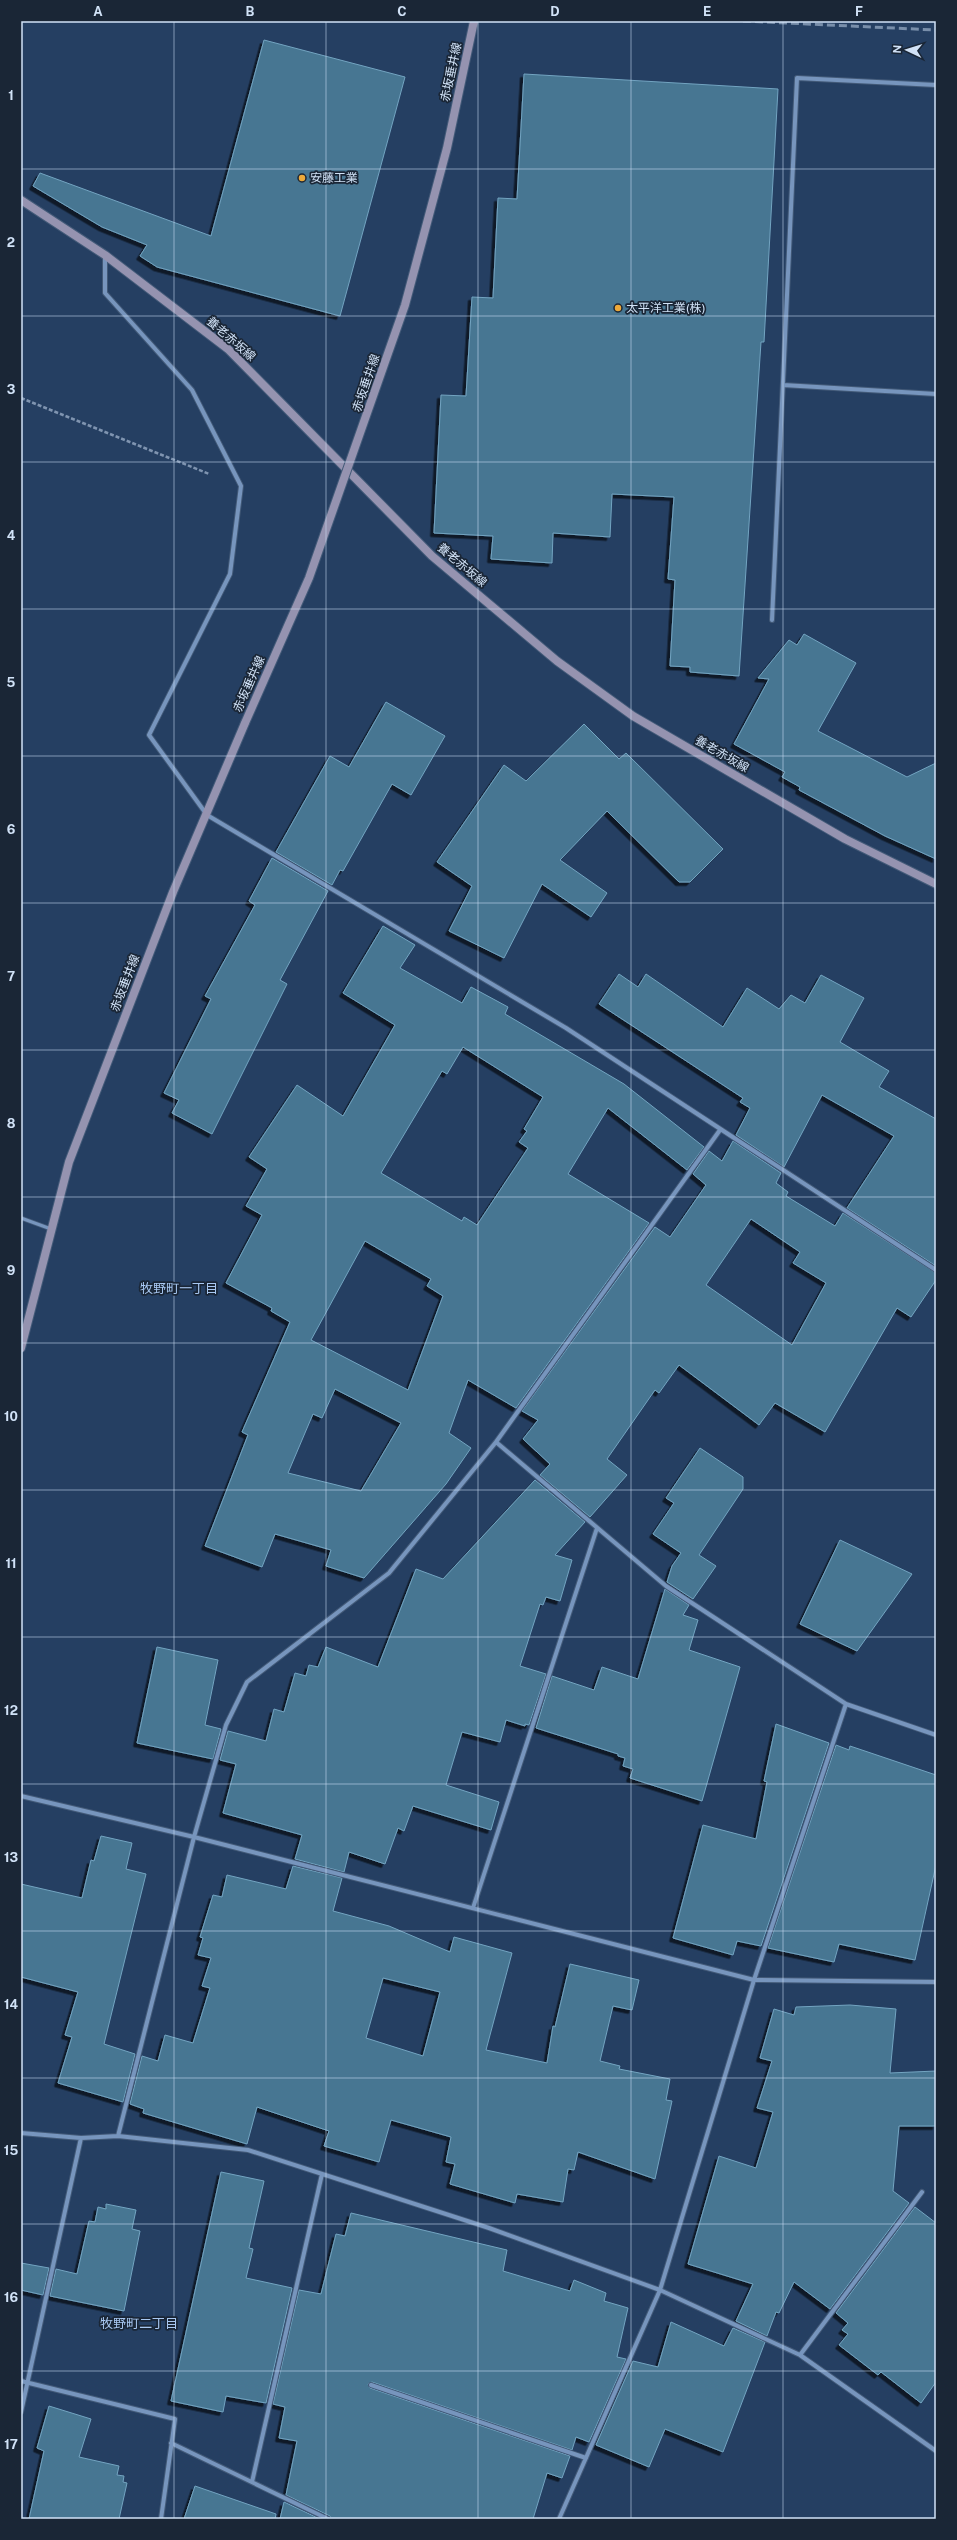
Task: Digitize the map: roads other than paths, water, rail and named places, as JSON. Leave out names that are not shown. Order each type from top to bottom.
[{"type":"main road","name":"赤坂垂井線","points":[[21,1348],[69,1162],[173,892],[309,578],[405,306],[447,148],[474,21]]},
{"type":"main road","name":"養老赤坂線","points":[[21,200],[105,255],[228,348],[432,556],[557,661],[633,716],[845,839],[936,884]]},
{"type":"street","points":[[772,620],[797,78],[936,86]]},
{"type":"street","points":[[105,255],[105,293],[192,390],[241,486],[230,574],[149,734],[207,815],[566,1028],[936,1270]]},
{"type":"street","points":[[782,385],[936,394]]},
{"type":"street","points":[[118,2136],[194,1837],[226,1725],[247,1682],[389,1573],[496,1442],[720,1130]]},
{"type":"street","points":[[496,1442],[666,1586],[846,1704],[936,1735]]},
{"type":"street","points":[[473,1908],[597,1528]]},
{"type":"street","points":[[559,2519],[660,2290],[754,1980],[846,1704]]},
{"type":"street","points":[[21,1796],[194,1837],[754,1980],[936,1982]]},
{"type":"street","points":[[21,2133],[81,2138],[118,2136],[248,2150],[489,2228],[660,2290],[800,2355],[936,2451]]},
{"type":"street","points":[[21,2412],[81,2138]]},
{"type":"street","points":[[252,2482],[322,2174]]},
{"type":"street","points":[[800,2355],[922,2192]]},
{"type":"street","points":[[21,2381],[175,2419],[161,2519]]},
{"type":"street","points":[[371,2385],[586,2458]]},
{"type":"street","points":[[171,2444],[328,2519]]},
{"type":"lane","points":[[21,1218],[52,1229]]},
{"type":"railway","points":[[743,21],[936,30]]},
{"type":"place","name":"安藤工業","points":[[302,178]]},
{"type":"place","name":"太平洋工業(株)","points":[[618,308]]},
{"type":"district","name":"牧野町一丁目","points":[[179,1288]]},
{"type":"district","name":"牧野町二丁目","points":[[139,2323]]}]
